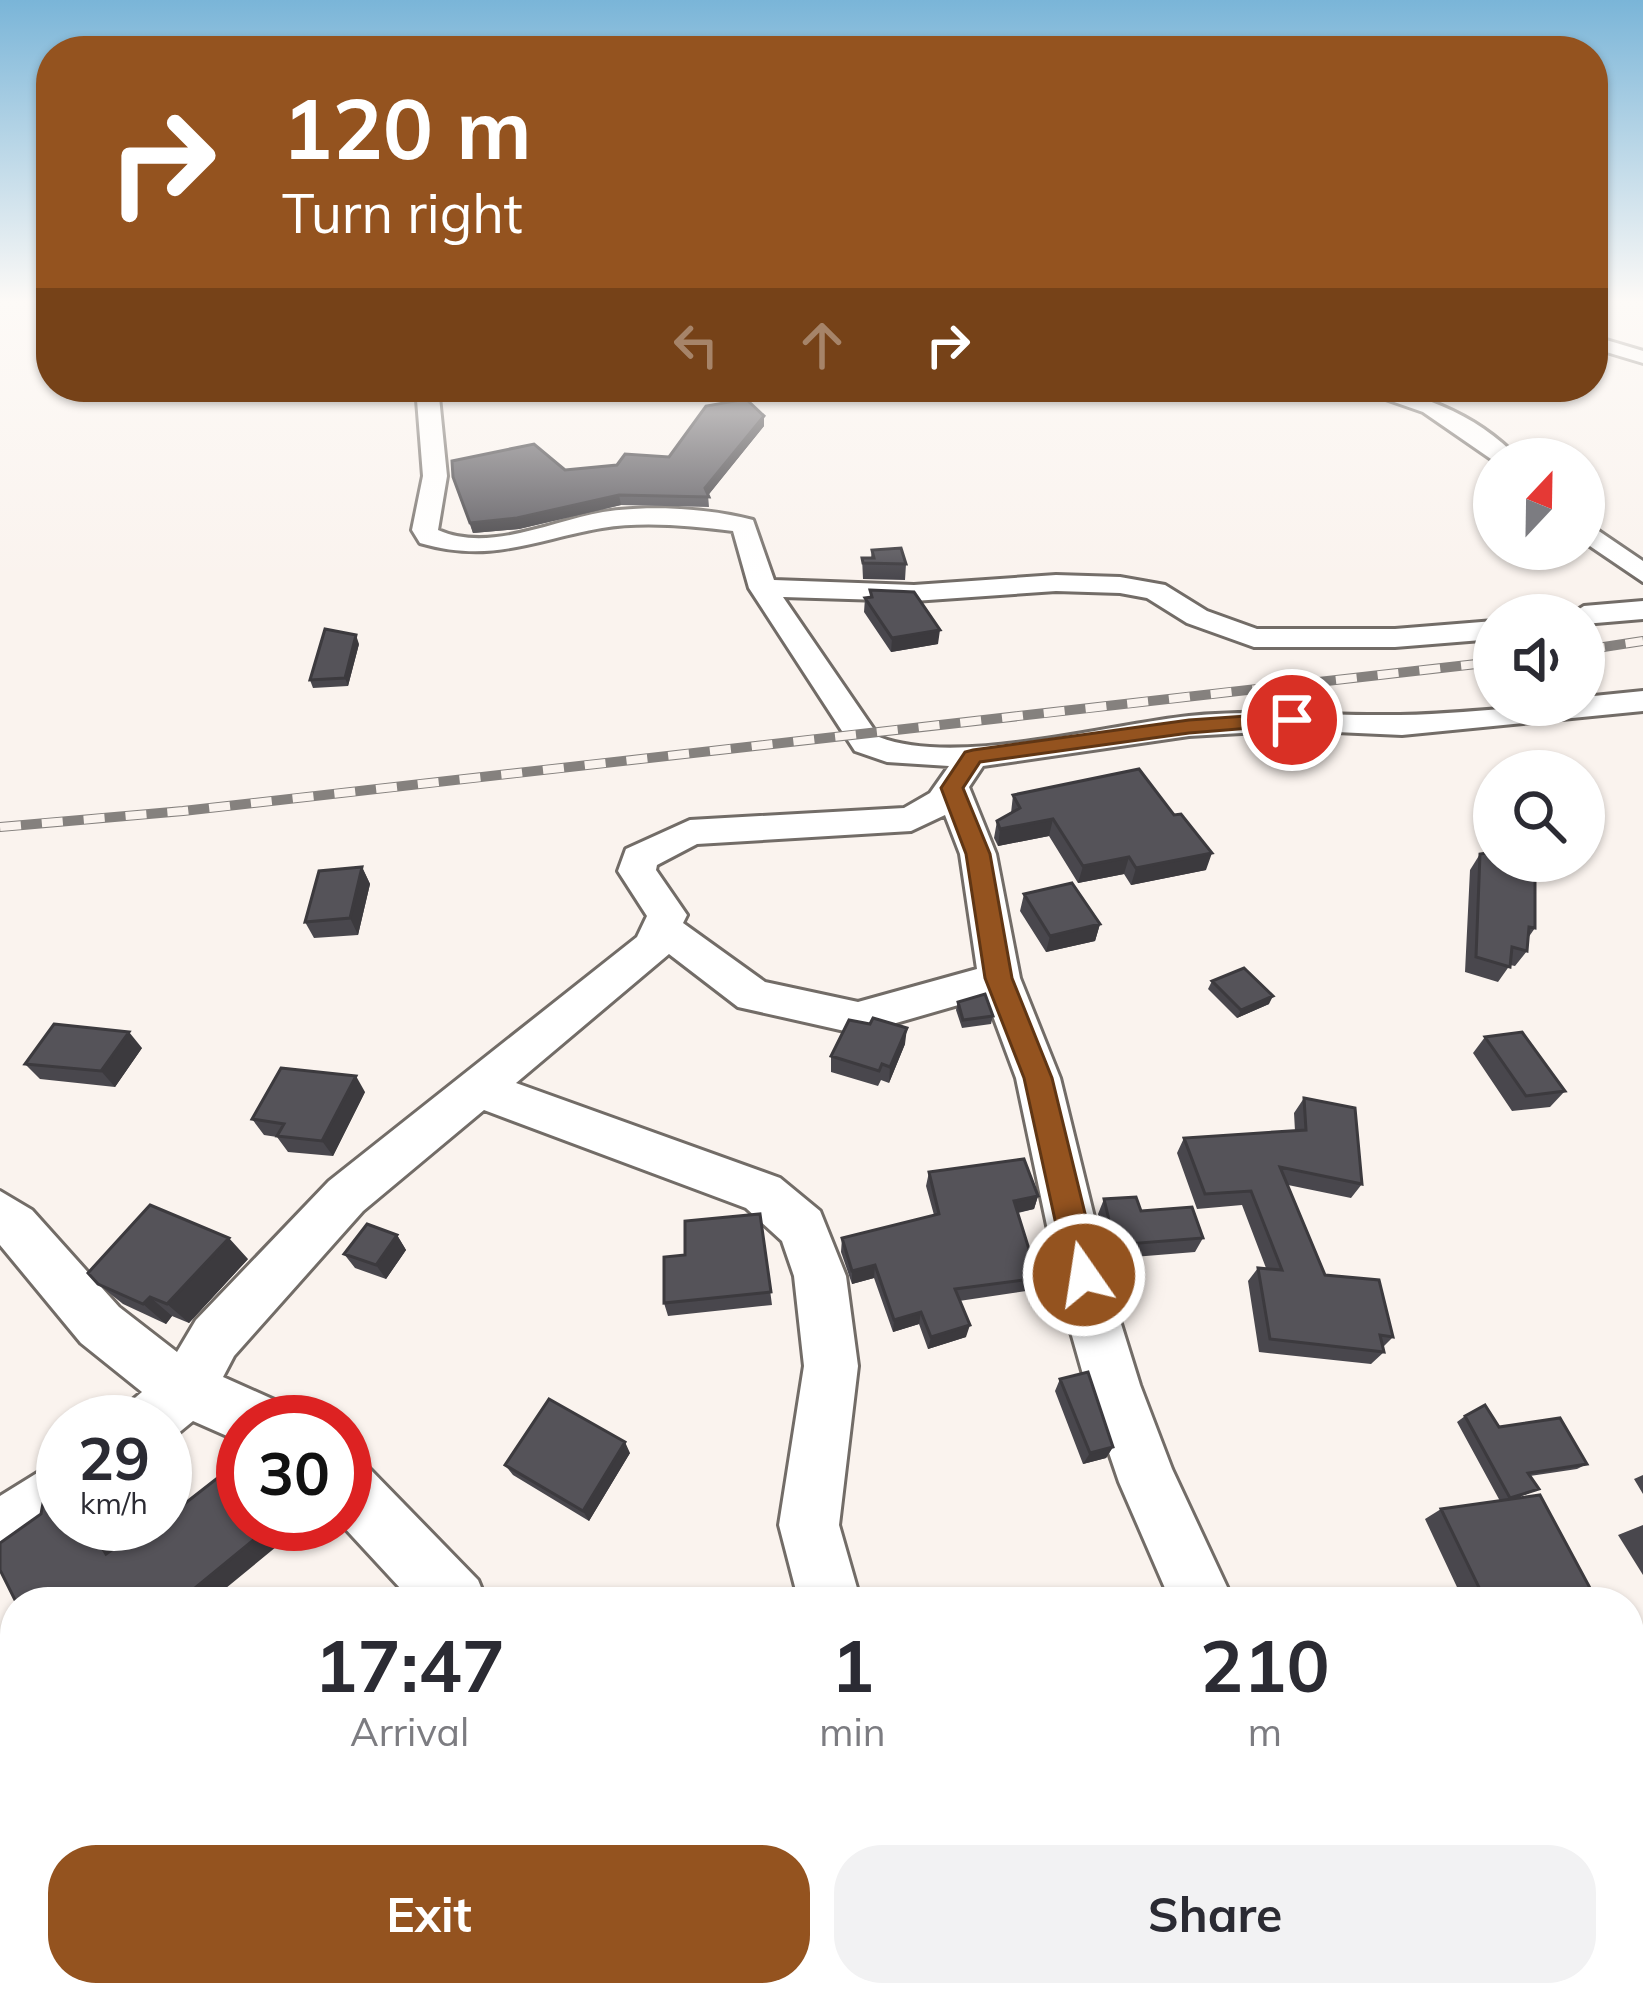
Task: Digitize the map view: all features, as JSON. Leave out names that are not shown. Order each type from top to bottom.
[{"type":"street","points":[[433,402],[437,467],[425,530],[429,537],[476,548],[602,520],[733,523],[746,529],[763,588],[867,744],[962,773],[1189,726],[1292,720],[1402,725],[1643,701]]},
{"type":"street","points":[[1414,402],[1476,438]]},
{"type":"street","points":[[1605,545],[1643,574]]},
{"type":"street","points":[[763,588],[914,592],[1056,583],[1120,585],[1156,591],[1197,617],[1254,638],[1473,632]]},
{"type":"street","points":[[1605,613],[1643,610]]},
{"type":"street","points":[[176,1395],[215,1338],[346,1196],[653,946],[667,914],[637,871],[639,858],[650,849],[708,830],[911,819],[927,813],[962,773]]},
{"type":"street","points":[[962,773],[999,978],[1038,1078],[1091,1311],[1148,1482],[1196,1587]]},
{"type":"street","points":[[663,929],[753,996],[858,1018],[999,978]]},
{"type":"street","points":[[480,1089],[763,1193],[802,1227],[820,1276],[831,1366],[809,1525],[826,1587]]},
{"type":"street","points":[[0,1213],[28,1237],[159,1395]]},
{"type":"street","points":[[0,1532],[36,1506]]},
{"type":"street","points":[[372,1514],[442,1587]]},
{"type":"building","points":[[749,402],[764,416],[705,488],[709,497],[619,495],[517,518],[470,523],[452,461],[534,444],[565,470],[617,465],[625,454],[669,457],[706,406]]},
{"type":"building","points":[[901,548],[906,564],[863,563],[862,558],[874,558],[872,550]]},
{"type":"building","points":[[870,590],[914,592],[940,630],[892,638],[865,598],[872,597]]},
{"type":"building","points":[[325,629],[356,635],[345,678],[310,680]]},
{"type":"building","points":[[1139,769],[1174,815],[1181,814],[1212,853],[1136,868],[1129,857],[1083,866],[1053,819],[1000,829],[997,821],[1020,808],[1013,795]]},
{"type":"building","points":[[362,867],[350,918],[305,922],[319,871]]},
{"type":"building","points":[[1479,882],[1535,882],[1535,928],[1529,927],[1527,951],[1512,947],[1510,967],[1476,957]]},
{"type":"building","points":[[1072,883],[1100,924],[1050,936],[1024,894]]},
{"type":"building","points":[[1244,968],[1273,996],[1241,1010],[1212,981]]},
{"type":"building","points":[[985,994],[993,1016],[963,1020],[958,1002]]},
{"type":"building","points":[[873,1018],[907,1028],[890,1067],[882,1064],[879,1071],[831,1056],[849,1020],[870,1024]]},
{"type":"building","points":[[54,1024],[129,1032],[101,1071],[25,1064]]},
{"type":"building","points":[[1522,1032],[1565,1091],[1526,1096],[1485,1037]]},
{"type":"building","points":[[281,1068],[356,1076],[322,1141],[277,1136],[284,1124],[252,1119]]},
{"type":"building","points":[[1304,1098],[1355,1108],[1362,1184],[1280,1167],[1325,1275],[1379,1280],[1393,1337],[1380,1335],[1384,1352],[1270,1339],[1258,1268],[1282,1270],[1251,1191],[1205,1194],[1184,1138],[1306,1130]]},
{"type":"building","points":[[1024,1159],[1038,1196],[1014,1201],[1038,1278],[955,1289],[970,1325],[931,1337],[921,1312],[894,1320],[875,1265],[852,1271],[842,1238],[939,1214],[929,1172]]},
{"type":"building","points":[[1136,1197],[1141,1211],[1192,1207],[1203,1238],[1115,1245],[1104,1199]]},
{"type":"building","points":[[150,1205],[229,1238],[167,1304],[150,1297],[143,1304],[98,1284],[88,1273]]},
{"type":"building","points":[[760,1214],[771,1292],[664,1303],[664,1257],[685,1255],[685,1221]]},
{"type":"building","points":[[367,1224],[397,1235],[376,1265],[344,1254]]},
{"type":"building","points":[[1088,1372],[1113,1447],[1090,1453],[1060,1379]]},
{"type":"building","points":[[549,1399],[625,1442],[583,1511],[505,1465]]},
{"type":"building","points":[[1485,1405],[1499,1427],[1560,1418],[1587,1464],[1528,1473],[1539,1489],[1510,1498],[1465,1416]]},
{"type":"building","points":[[216,1479],[216,1551],[240,1551],[196,1587],[8,1587],[0,1570],[0,1543],[36,1518],[36,1551],[192,1551],[192,1498]]},
{"type":"building","points":[[1540,1495],[1589,1587],[1479,1587],[1441,1509]]},
{"type":"railway","points":[[1605,647],[1643,641]]},
{"type":"railway","points":[[0,827],[183,811],[1473,664]]},
{"type":"route","points":[[1084,1275],[1038,1078],[999,978],[978,854],[952,788],[973,757],[1012,748],[1189,726],[1292,720]]}]
